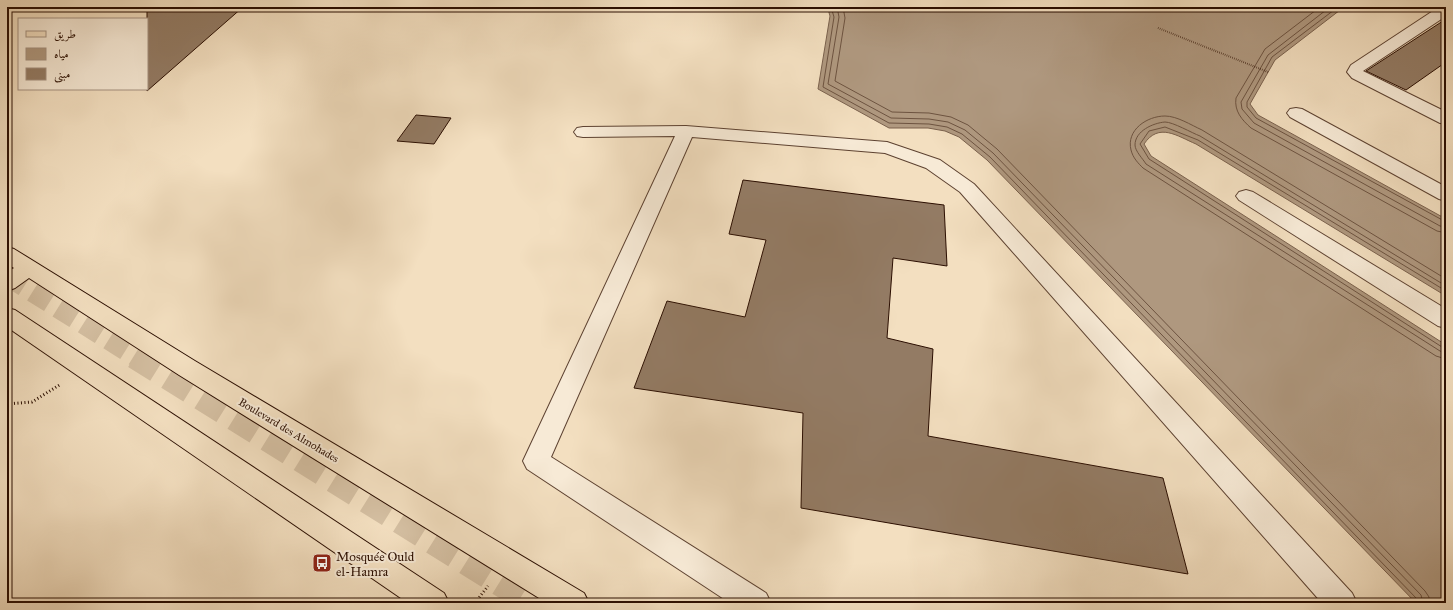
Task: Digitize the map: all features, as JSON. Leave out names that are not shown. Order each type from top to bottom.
[{"type":"main road","name":"Boulevard des Almohades","points":[[7,254],[194,372],[574,603]]},
{"type":"main road","points":[[7,283],[29,268]]},
{"type":"main road","points":[[7,316],[434,603]]},
{"type":"lane","points":[[1446,9],[1357,68],[1355,72],[1358,75],[1446,119]]},
{"type":"lane","points":[[1296,113],[1446,195]]},
{"type":"lane","points":[[583,132],[686,130],[887,148],[933,164],[967,188],[1342,603]]},
{"type":"lane","points":[[686,130],[536,462],[756,603]]},
{"type":"lane","points":[[1246,196],[1446,320]]},
{"type":"path","points":[[1158,28],[1268,72]]},
{"type":"path","points":[[7,404],[32,402],[86,369]]},
{"type":"water","points":[[822,7],[1344,7],[1275,60],[1250,104],[1258,115],[1446,219],[1446,296],[1196,144],[1175,135],[1162,132],[1150,137],[1144,144],[1151,156],[1446,345],[1446,603],[1416,603],[987,160],[959,137],[945,131],[928,128],[889,128],[818,89],[830,16],[828,9]]},
{"type":"building","points":[[147,7],[243,7],[147,91]]},
{"type":"building","points":[[1446,19],[1446,62],[1406,90],[1366,71]]},
{"type":"building","points":[[416,115],[451,118],[434,144],[397,141]]},
{"type":"building","points":[[743,180],[944,205],[947,266],[893,258],[887,338],[933,349],[928,436],[1163,478],[1188,574],[801,508],[803,413],[634,388],[667,301],[745,317],[766,240],[729,234]]},
{"type":"tunnel","points":[[7,276],[136,357]]},
{"type":"tunnel","points":[[135,356],[532,603]]},
{"type":"place","name":"Mosquée Ould el-Hamra","points":[[322,563]]}]
